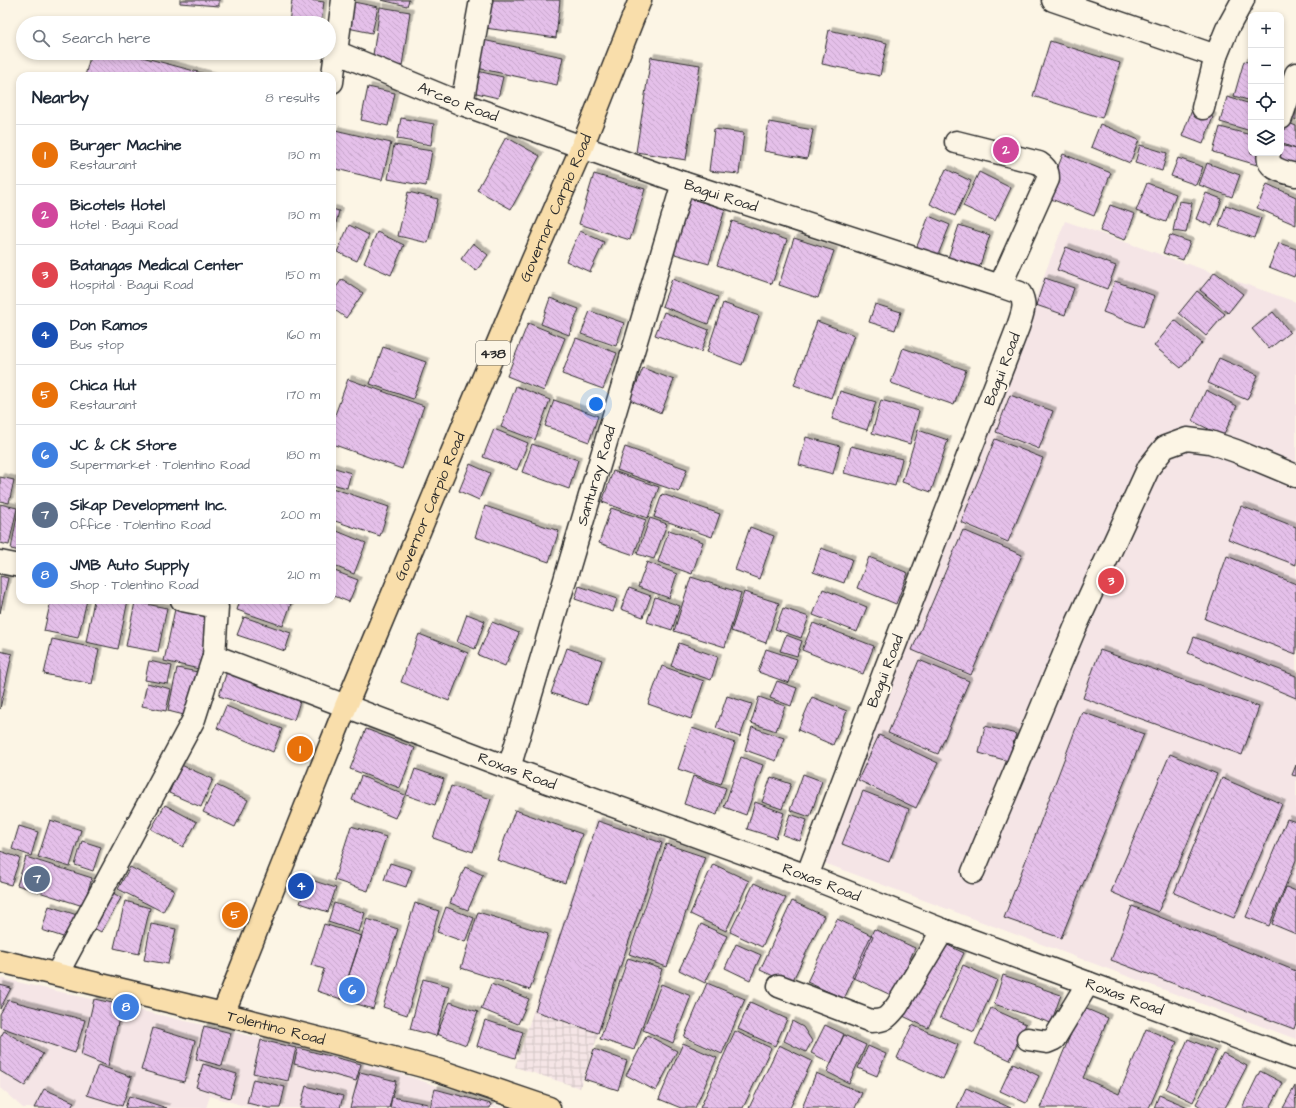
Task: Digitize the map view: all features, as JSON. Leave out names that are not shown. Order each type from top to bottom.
[{"type":"main road","name":"Governor Carpio Road","points":[[223,1014],[346,706],[530,264],[582,147],[640,0]]},
{"type":"main road","name":"Tolentino Road","points":[[0,961],[223,1014],[434,1069],[549,1108]]},
{"type":"street","points":[[336,52],[343,0]]},
{"type":"street","points":[[462,104],[481,0]]},
{"type":"street","points":[[1053,0],[1216,56]]},
{"type":"street","points":[[1203,108],[1216,56],[1227,29],[1243,0]]},
{"type":"street","name":"Arceo Road","points":[[336,52],[462,104],[582,147]]},
{"type":"street","points":[[333,72],[335,60]]},
{"type":"street","points":[[1284,109],[1296,74]]},
{"type":"street","points":[[956,142],[1039,163],[1048,173],[1048,180],[1000,286]]},
{"type":"street","name":"Bagui Road","points":[[582,147],[683,183],[1020,292],[1024,300],[1025,308],[1018,327],[807,876]]},
{"type":"street","points":[[1268,156],[1269,163],[1273,167],[1296,175]]},
{"type":"street","name":"Santuray Road","points":[[509,768],[683,183]]},
{"type":"street","points":[[973,872],[1078,621],[1149,467],[1165,447],[1187,439],[1210,442],[1236,450],[1296,476]]},
{"type":"street","points":[[0,562],[16,565]]},
{"type":"street","points":[[57,974],[194,719],[214,656],[217,607],[202,604]]},
{"type":"street","name":"Roxas Road","points":[[214,656],[509,768],[807,876],[942,930],[1296,1059]]},
{"type":"street","points":[[779,986],[871,1021],[881,1021],[890,1015],[897,1006],[942,930]]},
{"type":"street","points":[[1028,1039],[1047,1042],[1054,1039],[1088,983]]},
{"type":"shaded area","points":[[1065,221],[1296,302],[1296,1039],[819,861]]},
{"type":"shaded area","points":[[597,818],[665,840],[580,1088],[515,1067]]},
{"type":"shaded area","points":[[0,978],[298,1047],[398,1073],[503,1108],[252,1108],[210,1096],[206,1108],[23,1108],[0,1088]]},
{"type":"building","points":[[180,0],[219,0],[219,6],[180,3]]},
{"type":"building","points":[[292,0],[324,2],[322,16],[290,16]]},
{"type":"building","points":[[381,0],[409,0],[407,6]]},
{"type":"building","points":[[489,0],[560,0],[556,38],[485,28]]},
{"type":"building","points":[[349,1],[378,7],[372,33],[343,27]]},
{"type":"building","points":[[380,7],[410,12],[402,66],[372,62]]},
{"type":"building","points":[[829,30],[887,43],[880,76],[822,64]]},
{"type":"building","points":[[478,39],[563,57],[557,85],[472,67]]},
{"type":"building","points":[[1050,41],[1120,63],[1102,118],[1033,96]]},
{"type":"building","points":[[651,57],[700,65],[686,160],[636,152]]},
{"type":"building","points":[[89,60],[153,60],[198,72],[86,72]]},
{"type":"building","points":[[1244,61],[1248,62],[1248,100],[1234,96]]},
{"type":"building","points":[[473,70],[503,77],[498,98],[468,91]]},
{"type":"building","points":[[368,87],[395,93],[388,126],[361,120]]},
{"type":"building","points":[[1227,97],[1248,103],[1248,130],[1220,122]]},
{"type":"building","points":[[1296,103],[1296,120],[1291,117]]},
{"type":"building","points":[[1192,110],[1213,117],[1203,144],[1182,136]]},
{"type":"building","points":[[401,118],[434,124],[431,145],[397,139]]},
{"type":"building","points":[[1284,121],[1296,126],[1296,149],[1284,144]]},
{"type":"building","points":[[769,122],[813,130],[807,159],[764,151]]},
{"type":"building","points":[[1100,124],[1139,140],[1130,163],[1091,147]]},
{"type":"building","points":[[1220,127],[1248,134],[1248,156],[1259,156],[1257,165],[1213,152]]},
{"type":"building","points":[[714,129],[744,133],[739,174],[709,171]]},
{"type":"building","points":[[336,130],[391,143],[382,180],[336,169]]},
{"type":"building","points":[[506,137],[540,156],[511,209],[477,190]]},
{"type":"building","points":[[394,145],[432,151],[426,186],[388,179]]},
{"type":"building","points":[[1140,145],[1167,153],[1162,171],[1135,163]]},
{"type":"building","points":[[1284,146],[1296,149],[1294,169],[1278,156],[1284,156]]},
{"type":"building","points":[[1063,154],[1111,173],[1094,216],[1046,197]]},
{"type":"building","points":[[1178,158],[1203,167],[1196,185],[1171,176]]},
{"type":"building","points":[[1207,163],[1240,175],[1232,197],[1199,185]]},
{"type":"building","points":[[946,169],[971,181],[955,216],[930,204]]},
{"type":"building","points":[[979,172],[1011,188],[995,221],[963,206]]},
{"type":"building","points":[[594,174],[645,189],[630,240],[579,224]]},
{"type":"building","points":[[1147,183],[1176,194],[1166,222],[1136,211]]},
{"type":"building","points":[[1267,184],[1296,197],[1296,225],[1257,208]]},
{"type":"building","points":[[408,192],[438,199],[428,243],[398,236]]},
{"type":"building","points":[[1206,193],[1222,199],[1212,226],[1196,219]]},
{"type":"building","points":[[685,197],[725,209],[709,264],[668,252]]},
{"type":"building","points":[[1179,201],[1192,203],[1186,233],[1173,231]]},
{"type":"building","points":[[1110,205],[1135,214],[1125,240],[1100,231]]},
{"type":"building","points":[[1226,205],[1261,218],[1254,238],[1219,226]]},
{"type":"building","points":[[336,210],[339,211],[336,223]]},
{"type":"building","points":[[929,216],[950,225],[936,260],[915,251]]},
{"type":"building","points":[[732,221],[787,240],[772,284],[717,265]]},
{"type":"building","points":[[349,225],[369,235],[357,261],[337,252]]},
{"type":"building","points":[[959,225],[990,235],[979,268],[948,258]]},
{"type":"building","points":[[580,231],[604,242],[590,272],[566,261]]},
{"type":"building","points":[[377,232],[404,245],[391,275],[364,263]]},
{"type":"building","points":[[1170,235],[1190,242],[1183,260],[1163,253]]},
{"type":"building","points":[[794,238],[834,251],[818,298],[779,285]]},
{"type":"building","points":[[473,243],[488,255],[476,271],[461,259]]},
{"type":"building","points":[[1279,243],[1296,249],[1296,272],[1294,277],[1269,267]]},
{"type":"building","points":[[1066,247],[1116,266],[1107,289],[1057,270]]},
{"type":"building","points":[[1215,272],[1243,294],[1228,313],[1200,290]]},
{"type":"building","points":[[1045,278],[1074,288],[1065,315],[1036,305]]},
{"type":"building","points":[[342,279],[363,293],[346,318],[336,311],[336,287]]},
{"type":"building","points":[[672,279],[718,297],[708,324],[662,306]]},
{"type":"building","points":[[1115,281],[1155,296],[1143,327],[1103,312]]},
{"type":"building","points":[[1197,291],[1225,314],[1206,336],[1179,313]]},
{"type":"building","points":[[550,298],[579,309],[569,335],[541,324]]},
{"type":"building","points":[[723,303],[759,316],[742,365],[707,352]]},
{"type":"building","points":[[875,304],[901,312],[895,330],[869,322]]},
{"type":"building","points":[[590,311],[624,323],[616,346],[581,334]]},
{"type":"building","points":[[664,312],[709,330],[701,352],[655,335]]},
{"type":"building","points":[[1273,312],[1290,332],[1269,349],[1252,329]]},
{"type":"building","points":[[1175,320],[1202,343],[1181,368],[1154,346]]},
{"type":"building","points":[[817,321],[854,335],[831,398],[794,385]]},
{"type":"building","points":[[528,323],[565,338],[544,391],[507,376]]},
{"type":"building","points":[[576,338],[617,353],[603,389],[562,374]]},
{"type":"building","points":[[383,347],[426,362],[413,399],[370,384]]},
{"type":"building","points":[[903,348],[966,370],[954,405],[891,383]]},
{"type":"building","points":[[1219,358],[1258,375],[1247,400],[1208,383]]},
{"type":"building","points":[[643,368],[674,380],[661,413],[630,400]]},
{"type":"building","points":[[348,379],[424,406],[402,469],[336,445],[336,412]]},
{"type":"building","points":[[516,386],[550,400],[535,440],[501,427]]},
{"type":"building","points":[[1206,390],[1237,406],[1223,436],[1192,421]]},
{"type":"building","points":[[840,391],[876,402],[867,430],[832,419]]},
{"type":"building","points":[[1010,395],[1053,411],[1039,449],[996,432]]},
{"type":"building","points":[[554,400],[598,416],[589,442],[545,426]]},
{"type":"building","points":[[881,400],[919,411],[910,444],[872,433]]},
{"type":"building","points":[[494,429],[528,443],[517,470],[483,457]]},
{"type":"building","points":[[918,430],[948,440],[931,492],[902,482]]},
{"type":"building","points":[[806,437],[840,446],[833,474],[799,465]]},
{"type":"building","points":[[995,439],[1043,458],[1008,542],[961,522]]},
{"type":"building","points":[[532,444],[578,460],[569,489],[522,472]]},
{"type":"building","points":[[851,446],[902,459],[895,486],[844,473]]},
{"type":"building","points":[[625,447],[687,469],[679,492],[617,470]]},
{"type":"building","points":[[470,464],[490,473],[479,500],[459,491]]},
{"type":"building","points":[[336,468],[351,473],[347,488],[336,485]]},
{"type":"building","points":[[613,471],[659,487],[648,518],[602,502]]},
{"type":"building","points":[[0,477],[14,480],[9,503],[0,501]]},
{"type":"building","points":[[336,489],[389,507],[380,536],[336,521]]},
{"type":"building","points":[[662,494],[720,514],[712,537],[654,517]]},
{"type":"building","points":[[0,504],[16,508],[16,513],[9,545],[0,543]]},
{"type":"building","points":[[485,506],[559,531],[549,562],[475,537]]},
{"type":"building","points":[[1241,506],[1296,527],[1296,565],[1228,539]]},
{"type":"building","points":[[611,508],[646,520],[634,555],[599,543]]},
{"type":"building","points":[[650,518],[667,524],[654,559],[637,554]]},
{"type":"building","points":[[16,522],[16,550],[11,549]]},
{"type":"building","points":[[750,527],[774,536],[759,579],[735,570]]},
{"type":"building","points":[[669,530],[703,542],[692,574],[658,562]]},
{"type":"building","points":[[963,530],[1022,555],[971,675],[912,650]]},
{"type":"building","points":[[336,531],[366,543],[354,574],[336,567]]},
{"type":"building","points":[[821,548],[852,559],[844,583],[813,572]]},
{"type":"building","points":[[1227,556],[1296,584],[1296,654],[1205,619]]},
{"type":"building","points":[[869,557],[908,573],[896,604],[857,588]]},
{"type":"building","points":[[647,562],[677,574],[669,598],[638,587]]},
{"type":"building","points":[[336,572],[358,580],[349,602],[336,597]]},
{"type":"building","points":[[0,576],[8,578],[0,613]]},
{"type":"building","points":[[691,577],[741,593],[725,647],[674,631]]},
{"type":"building","points":[[579,586],[617,599],[613,612],[575,599]]},
{"type":"building","points":[[629,588],[651,596],[643,617],[621,609]]},
{"type":"building","points":[[823,589],[867,607],[857,632],[813,615]]},
{"type":"building","points":[[744,592],[779,603],[766,643],[731,631]]},
{"type":"building","points":[[655,597],[680,606],[672,630],[647,622]]},
{"type":"building","points":[[50,604],[86,604],[78,638],[44,631]]},
{"type":"building","points":[[93,604],[127,604],[118,649],[86,642]]},
{"type":"building","points":[[135,604],[146,604],[167,608],[158,652],[126,646]]},
{"type":"building","points":[[239,604],[291,604],[283,626],[237,610]]},
{"type":"building","points":[[783,608],[809,617],[801,638],[775,629]]},
{"type":"building","points":[[175,609],[210,617],[199,669],[164,661]]},
{"type":"building","points":[[467,614],[485,621],[475,649],[457,642]]},
{"type":"building","points":[[244,617],[291,633],[285,651],[237,635]]},
{"type":"building","points":[[492,622],[519,633],[505,666],[478,655]]},
{"type":"building","points":[[813,623],[874,646],[863,674],[802,650]]},
{"type":"building","points":[[419,634],[468,653],[449,701],[401,682]]},
{"type":"building","points":[[786,635],[802,641],[797,656],[780,651]]},
{"type":"building","points":[[1194,637],[1296,676],[1296,698],[1188,653]]},
{"type":"building","points":[[52,639],[99,649],[92,684],[44,674]]},
{"type":"building","points":[[679,643],[718,657],[711,680],[671,666]]},
{"type":"building","points":[[567,648],[602,660],[587,705],[551,693]]},
{"type":"building","points":[[766,649],[797,659],[789,683],[758,672]]},
{"type":"building","points":[[1100,650],[1259,707],[1242,755],[1083,698]]},
{"type":"building","points":[[0,651],[12,654],[0,709]]},
{"type":"building","points":[[919,660],[969,681],[938,754],[888,733]]},
{"type":"building","points":[[149,661],[172,666],[168,684],[145,680]]},
{"type":"building","points":[[662,666],[704,681],[691,719],[648,704]]},
{"type":"building","points":[[177,668],[198,672],[188,716],[168,711]]},
{"type":"building","points":[[228,668],[303,692],[294,720],[219,696]]},
{"type":"building","points":[[777,681],[797,688],[791,706],[770,698]]},
{"type":"building","points":[[147,683],[171,689],[166,711],[142,706]]},
{"type":"building","points":[[727,696],[752,704],[740,737],[716,728]]},
{"type":"building","points":[[759,697],[785,706],[776,731],[751,723]]},
{"type":"building","points":[[812,697],[847,711],[833,745],[798,730]]},
{"type":"building","points":[[226,706],[282,729],[273,752],[217,728]]},
{"type":"building","points":[[1082,712],[1144,734],[1061,938],[1004,918]]},
{"type":"building","points":[[985,726],[1016,734],[1008,761],[979,753]]},
{"type":"building","points":[[752,727],[784,738],[776,761],[745,750]]},
{"type":"building","points":[[692,728],[735,743],[721,784],[678,769]]},
{"type":"building","points":[[366,729],[415,748],[400,788],[350,769]]},
{"type":"building","points":[[879,735],[938,763],[916,808],[858,780]]},
{"type":"building","points":[[1170,754],[1217,774],[1158,912],[1111,892]]},
{"type":"building","points":[[741,757],[763,765],[746,815],[724,807]]},
{"type":"building","points":[[181,765],[213,779],[201,807],[169,793]]},
{"type":"building","points":[[1296,765],[1296,776],[1292,775]]},
{"type":"building","points":[[415,769],[444,779],[435,805],[406,795]]},
{"type":"building","points":[[803,774],[822,781],[810,817],[790,810]]},
{"type":"building","points":[[361,776],[405,795],[395,818],[352,800]]},
{"type":"building","points":[[693,776],[726,788],[717,815],[684,804]]},
{"type":"building","points":[[771,777],[791,784],[782,809],[762,802]]},
{"type":"building","points":[[1222,778],[1282,804],[1234,918],[1174,893]]},
{"type":"building","points":[[216,785],[248,800],[235,827],[203,812]]},
{"type":"building","points":[[451,786],[491,799],[473,852],[433,838]]},
{"type":"building","points":[[863,791],[909,809],[889,862],[842,844]]},
{"type":"building","points":[[755,802],[784,813],[776,838],[747,829]]},
{"type":"building","points":[[165,805],[197,822],[183,847],[151,829]]},
{"type":"building","points":[[515,810],[582,834],[565,883],[497,860]]},
{"type":"building","points":[[790,814],[807,820],[800,841],[783,835]]},
{"type":"building","points":[[1287,819],[1296,822],[1296,860],[1269,926],[1246,917]]},
{"type":"building","points":[[50,820],[81,830],[70,867],[38,857]]},
{"type":"building","points":[[598,821],[662,843],[598,1033],[535,1011]]},
{"type":"building","points":[[19,826],[38,832],[31,856],[12,849]]},
{"type":"building","points":[[351,826],[386,837],[368,891],[334,880]]},
{"type":"building","points":[[82,841],[101,847],[93,871],[75,865]]},
{"type":"building","points":[[666,844],[705,857],[667,967],[629,954]]},
{"type":"building","points":[[0,851],[20,858],[11,885],[0,882]]},
{"type":"building","points":[[26,857],[92,878],[83,906],[17,885]]},
{"type":"building","points":[[390,863],[412,870],[406,887],[384,880]]},
{"type":"building","points":[[713,864],[749,881],[726,931],[690,914]]},
{"type":"building","points":[[130,867],[174,890],[163,912],[118,889]]},
{"type":"building","points":[[465,867],[483,875],[468,910],[450,903]]},
{"type":"building","points":[[308,879],[336,888],[328,912],[300,903]]},
{"type":"building","points":[[754,883],[786,898],[762,947],[730,932]]},
{"type":"building","points":[[1286,887],[1296,891],[1296,934],[1272,924]]},
{"type":"building","points":[[106,888],[121,898],[101,932],[85,923]]},
{"type":"building","points":[[125,901],[150,908],[139,954],[114,948]]},
{"type":"building","points":[[792,901],[824,916],[791,984],[760,970]]},
{"type":"building","points":[[334,903],[365,913],[359,932],[328,922]]},
{"type":"building","points":[[415,903],[439,911],[407,1015],[383,1007]]},
{"type":"building","points":[[49,906],[77,915],[69,939],[42,930]]},
{"type":"building","points":[[1132,906],[1296,971],[1296,1023],[1294,1029],[1111,960]]},
{"type":"building","points":[[446,907],[474,918],[465,942],[437,932]]},
{"type":"building","points":[[478,912],[548,934],[530,990],[461,968]]},
{"type":"building","points":[[367,919],[398,929],[373,1009],[341,999]]},
{"type":"building","points":[[837,919],[873,936],[844,999],[807,982]]},
{"type":"building","points":[[151,924],[176,929],[168,964],[144,960]]},
{"type":"building","points":[[324,924],[362,936],[341,999],[317,991],[324,969],[311,965]]},
{"type":"building","points":[[701,924],[727,936],[705,983],[679,970]]},
{"type":"building","points":[[874,929],[915,948],[893,996],[852,977]]},
{"type":"building","points":[[939,941],[964,953],[928,1028],[903,1016]]},
{"type":"building","points":[[736,944],[761,955],[750,980],[725,968]]},
{"type":"building","points":[[628,958],[662,969],[634,1050],[600,1039]]},
{"type":"building","points":[[963,965],[997,980],[974,1032],[940,1017]]},
{"type":"building","points":[[1003,975],[1061,995],[1051,1023],[994,1004]]},
{"type":"building","points":[[423,979],[449,986],[436,1036],[410,1029]]},
{"type":"building","points":[[707,983],[745,999],[722,1054],[684,1037]]},
{"type":"building","points":[[491,984],[529,999],[518,1024],[481,1009]]},
{"type":"building","points":[[661,984],[691,996],[673,1043],[643,1030]]},
{"type":"building","points":[[0,985],[11,988],[0,1009]]},
{"type":"building","points":[[94,999],[122,1005],[108,1066],[81,1055]]},
{"type":"building","points":[[8,1000],[85,1020],[75,1053],[0,1027],[0,1014]]},
{"type":"building","points":[[450,1002],[478,1012],[466,1045],[437,1034]]},
{"type":"building","points":[[750,1002],[787,1019],[775,1046],[738,1029]]},
{"type":"building","points":[[1082,1007],[1108,1018],[1083,1078],[1119,1094],[1146,1029],[1177,1042],[1149,1108],[1040,1108]]},
{"type":"building","points":[[991,1008],[1026,1024],[1010,1060],[975,1044]]},
{"type":"building","points":[[485,1020],[523,1032],[515,1058],[477,1046]]},
{"type":"building","points":[[792,1021],[803,1027],[812,1041],[806,1052],[784,1041]]},
{"type":"building","points":[[825,1025],[844,1034],[831,1063],[811,1053]]},
{"type":"building","points":[[912,1025],[958,1045],[943,1079],[897,1058]]},
{"type":"building","points":[[204,1026],[231,1033],[222,1066],[196,1059]]},
{"type":"building","points":[[153,1028],[195,1041],[184,1082],[141,1070]]},
{"type":"building","points":[[4,1031],[43,1054],[25,1086],[0,1071],[0,1038]]},
{"type":"building","points":[[735,1031],[771,1048],[743,1108],[700,1108]]},
{"type":"building","points":[[647,1035],[677,1051],[656,1091],[626,1075]]},
{"type":"building","points":[[844,1035],[866,1045],[849,1083],[827,1072]]},
{"type":"building","points":[[1188,1039],[1216,1051],[1193,1102],[1166,1089]]},
{"type":"building","points":[[261,1040],[296,1048],[288,1081],[253,1073]]},
{"type":"building","points":[[683,1043],[717,1058],[695,1108],[681,1108],[659,1099]]},
{"type":"building","points":[[779,1045],[812,1061],[790,1108],[749,1108]]},
{"type":"building","points":[[868,1046],[886,1054],[877,1076],[858,1068]]},
{"type":"building","points":[[298,1048],[361,1064],[356,1081],[294,1064]]},
{"type":"building","points":[[594,1049],[627,1061],[618,1090],[584,1079]]},
{"type":"building","points":[[1223,1053],[1247,1066],[1225,1108],[1203,1108],[1196,1104]]},
{"type":"building","points":[[1013,1063],[1039,1076],[1026,1103],[1000,1091]]},
{"type":"building","points":[[203,1064],[237,1074],[230,1098],[196,1087]]},
{"type":"building","points":[[98,1065],[132,1077],[122,1106],[87,1095]]},
{"type":"building","points":[[1260,1071],[1283,1083],[1270,1108],[1242,1108]]},
{"type":"building","points":[[360,1072],[396,1081],[389,1108],[350,1108]]},
{"type":"building","points":[[816,1073],[862,1093],[855,1108],[802,1108]]},
{"type":"building","points":[[253,1079],[285,1087],[280,1108],[268,1108],[247,1103]]},
{"type":"building","points":[[306,1086],[343,1096],[340,1108],[300,1108]]},
{"type":"building","points":[[1295,1086],[1296,1108],[1283,1108]]},
{"type":"building","points":[[966,1088],[1011,1108],[957,1108]]},
{"type":"building","points":[[44,1089],[74,1102],[71,1108],[34,1108]]},
{"type":"building","points":[[435,1089],[491,1104],[490,1108],[430,1108]]},
{"type":"building","points":[[1159,1095],[1188,1107],[1188,1108],[1154,1108]]},
{"type":"building","points":[[129,1096],[167,1108],[125,1108]]},
{"type":"building","points":[[392,1097],[428,1104],[427,1108],[390,1108]]},
{"type":"place","name":"Bicotels Hotel","points":[[1006,150]]},
{"type":"place","name":"Batangas Medical Center","points":[[1111,581]]},
{"type":"place","name":"Burger Machine","points":[[300,749]]},
{"type":"place","name":"Sikap Development Inc.","points":[[37,879]]},
{"type":"place","name":"Don Ramos","points":[[301,886]]},
{"type":"place","name":"Chica Hut","points":[[235,915]]},
{"type":"place","name":"JC & CK Store","points":[[352,990]]},
{"type":"place","name":"JMB Auto Supply","points":[[126,1007]]}]
